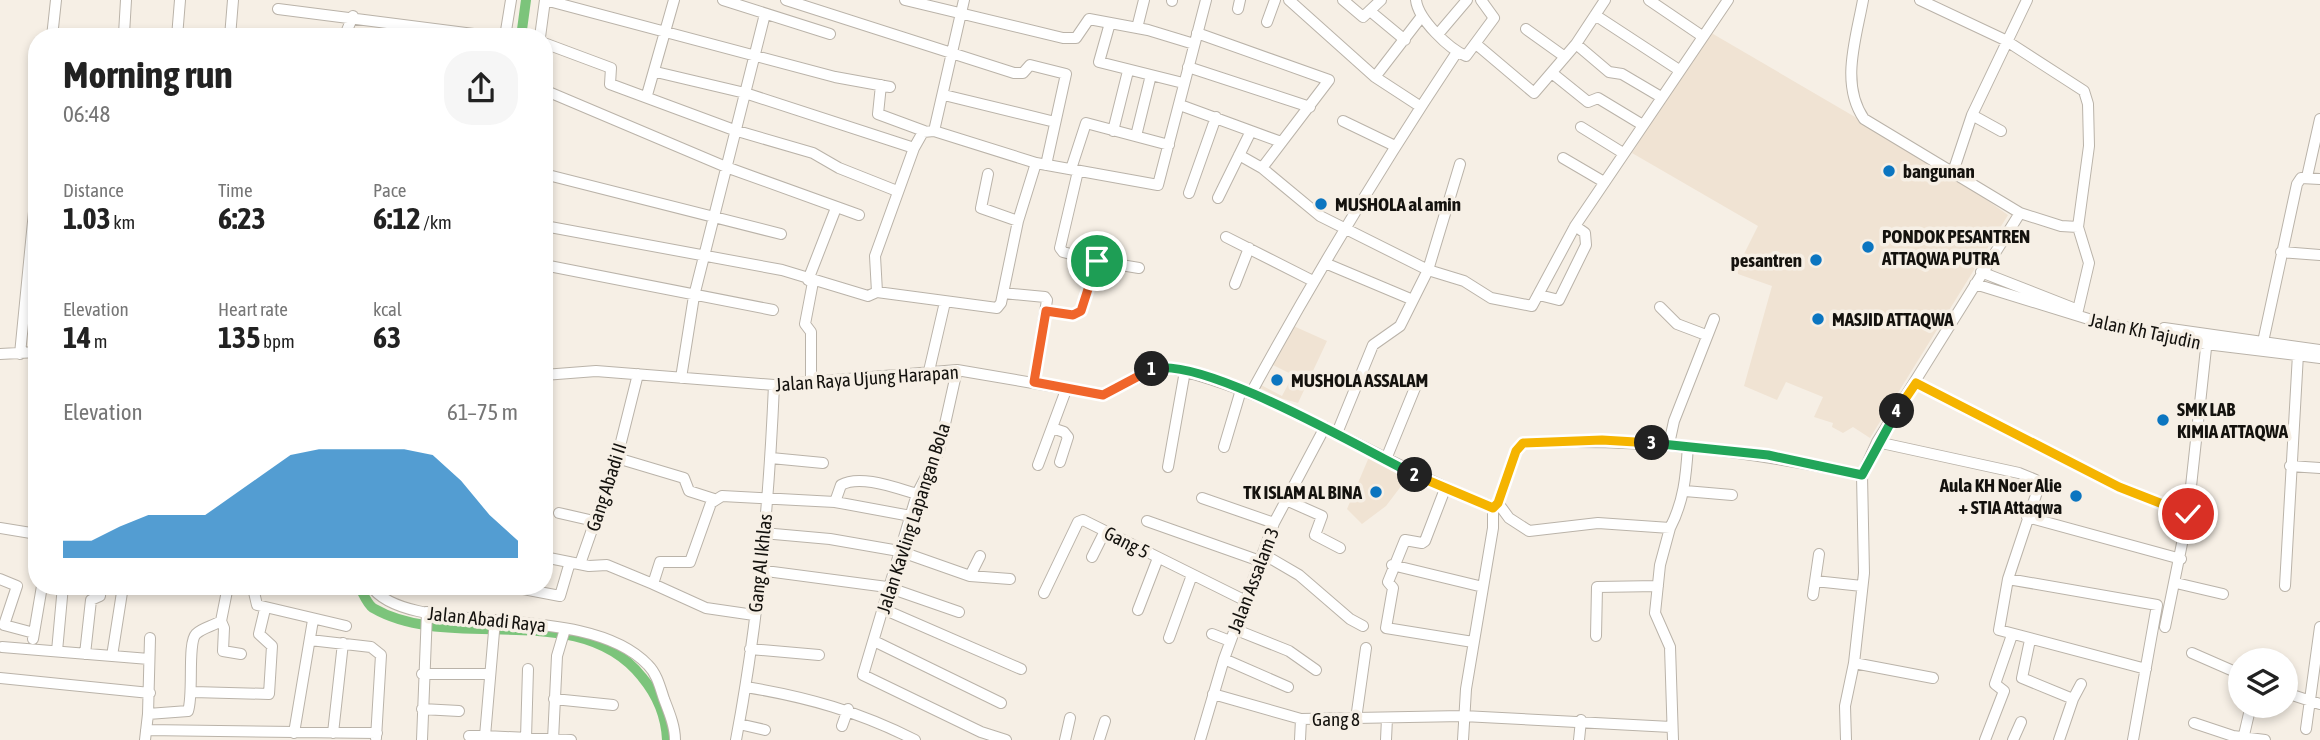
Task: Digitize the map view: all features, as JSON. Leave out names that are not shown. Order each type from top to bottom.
[{"type":"street","points":[[53,28],[57,0]]},
{"type":"street","points":[[124,28],[126,0]]},
{"type":"street","points":[[178,28],[180,0]]},
{"type":"street","points":[[231,28],[233,0]]},
{"type":"street","points":[[506,28],[511,0]]},
{"type":"street","points":[[541,28],[545,0],[835,77],[885,86],[878,114],[1041,164],[1158,185],[1206,0]]},
{"type":"street","points":[[647,95],[656,72],[674,0]]},
{"type":"street","points":[[723,0],[830,34]]},
{"type":"street","points":[[553,228],[704,258],[782,270],[811,281],[869,296],[877,292],[997,308],[1003,293],[1018,221],[1055,122],[1066,74],[1030,65],[1019,74],[786,0]]},
{"type":"street","points":[[905,0],[1072,39],[1079,36],[1089,19],[1195,38],[1329,79],[1262,168]]},
{"type":"street","points":[[877,292],[875,256],[914,148],[929,131],[944,95],[964,0]]},
{"type":"street","points":[[1138,28],[1143,0]]},
{"type":"street","points":[[1267,22],[1275,0]]},
{"type":"street","points":[[1289,0],[1375,78],[1421,107]]},
{"type":"street","points":[[1343,0],[1361,17],[1381,0]]},
{"type":"street","points":[[1416,0],[1422,16],[1457,52],[1467,56],[1494,18],[1481,0]]},
{"type":"street","points":[[1439,33],[1467,0]]},
{"type":"street","points":[[1476,44],[1533,93],[1576,44],[1605,0]]},
{"type":"street","points":[[1649,0],[1702,36]]},
{"type":"street","points":[[1239,155],[1262,168],[1306,206],[1345,228],[1428,270],[1465,281],[1491,298],[1517,305],[1534,306],[1575,226],[1641,124],[1728,0]]},
{"type":"street","points":[[1863,0],[1850,78],[1853,103],[1864,119],[2020,214],[2062,226],[2078,227]]},
{"type":"street","points":[[1920,0],[2005,40],[2084,91],[2088,104],[2089,146],[2078,227],[2090,263],[2078,310]]},
{"type":"street","points":[[1953,173],[1972,115],[2005,40],[2027,0]]},
{"type":"street","points":[[278,9],[435,28]]},
{"type":"street","points":[[1370,11],[1405,40]]},
{"type":"street","points":[[681,378],[694,296],[765,14]]},
{"type":"street","points":[[1595,15],[1679,70]]},
{"type":"street","points":[[348,28],[353,16]]},
{"type":"street","points":[[1375,78],[1422,16]]},
{"type":"street","points":[[1110,23],[1100,62],[1183,83]]},
{"type":"street","points":[[1526,29],[1564,57]]},
{"type":"street","points":[[1576,44],[1609,72],[1622,74],[1661,97]]},
{"type":"street","points":[[553,46],[611,68],[610,84],[647,95],[734,130],[813,153],[839,168],[897,191]]},
{"type":"street","points":[[1224,447],[1246,391],[1395,146],[1457,52]]},
{"type":"street","points":[[1188,66],[1310,107]]},
{"type":"street","points":[[1113,131],[1128,71]]},
{"type":"street","points":[[656,72],[745,93],[914,148]]},
{"type":"street","points":[[1552,72],[1588,103],[1598,98],[1641,124]]},
{"type":"street","points":[[1136,136],[1151,75]]},
{"type":"street","points":[[553,94],[726,167],[859,215]]},
{"type":"street","points":[[944,95],[1055,122]]},
{"type":"street","points":[[1180,104],[1281,142]]},
{"type":"street","points":[[1972,115],[2001,131]]},
{"type":"street","points":[[1189,193],[1216,117]]},
{"type":"street","points":[[2307,177],[2320,119]]},
{"type":"street","points":[[1343,121],[1395,146]]},
{"type":"street","points":[[1139,268],[1097,261],[1062,252],[1060,248],[1085,124],[1169,145]]},
{"type":"street","points":[[1581,127],[1623,153]]},
{"type":"street","points":[[1218,198],[1251,131]]},
{"type":"street","points":[[1563,158],[1604,183]]},
{"type":"street","points":[[1337,433],[1373,345],[1400,326],[1428,270],[1460,164]]},
{"type":"street","points":[[988,174],[981,208],[1018,221]]},
{"type":"street","points":[[553,176],[781,234]]},
{"type":"street","points":[[2264,334],[2297,184],[2301,178],[2320,179]]},
{"type":"street","points":[[811,383],[811,332],[805,324],[811,281],[836,208]]},
{"type":"street","points":[[1846,740],[1845,706],[1854,663],[1862,586],[1862,475],[1877,442],[1916,383],[1981,272],[2020,214]]},
{"type":"street","points":[[1539,295],[1559,300],[1586,245],[1585,233],[1575,226]]},
{"type":"street","points":[[1226,237],[1313,281]]},
{"type":"street","points":[[1235,284],[1249,248]]},
{"type":"street","points":[[2281,252],[2320,255]]},
{"type":"street","points":[[1046,311],[1073,315],[1081,311],[1097,261]]},
{"type":"street","points":[[1325,263],[1413,300]]},
{"type":"street","points":[[553,267],[773,310]]},
{"type":"street","name":"Jalan Kh Tajudin","points":[[1981,272],[2078,310],[2207,339],[2264,334],[2320,350]]},
{"type":"street","name":"Jalan Kh Tajudin","points":[[1975,284],[2083,318],[2320,358]]},
{"type":"street","points":[[20,354],[28,288]]},
{"type":"street","points":[[1003,293],[1045,297],[1046,311],[1034,382]]},
{"type":"street","points":[[929,371],[945,302]]},
{"type":"street","points":[[1660,307],[1677,324],[1706,335]]},
{"type":"street","points":[[1669,444],[1674,421],[1714,319]]},
{"type":"street","points":[[2165,626],[2181,559],[2188,514],[2207,339]]},
{"type":"street","points":[[0,354],[28,353]]},
{"type":"street","points":[[2285,586],[2298,354]]},
{"type":"street","name":"Jalan Raya Ujung Harapan","points":[[553,373],[596,371],[774,385],[957,370],[1103,395],[1161,366],[1246,391],[1337,433],[1400,468],[1446,489],[1496,505]]},
{"type":"street","name":"Jalan Kavling Lapangan Bola","points":[[957,370],[939,451],[917,494],[865,664],[865,678],[981,732],[1006,740]]},
{"type":"street","points":[[1168,467],[1185,371]]},
{"type":"street","name":"Gang Abadi II","points":[[553,595],[560,596],[594,521],[617,458],[639,374]]},
{"type":"street","points":[[1385,459],[1419,378]]},
{"type":"street","points":[[1916,383],[2119,487],[2188,514]]},
{"type":"street","name":"Gang Al Ikhlas","points":[[736,740],[746,687],[767,498],[774,385]]},
{"type":"street","points":[[1038,465],[1066,390]]},
{"type":"street","points":[[1052,428],[1064,432],[1068,437],[1060,462]]},
{"type":"street","name":"Jalan Assalam 3","points":[[1200,740],[1234,629],[1274,523],[1325,428]]},
{"type":"street","points":[[1463,740],[1463,716],[1473,642],[1496,505],[1516,451],[1523,443],[1602,440],[1669,444],[1768,455],[1862,475]]},
{"type":"street","points":[[1877,442],[2031,477],[2038,482],[2008,579],[1999,628],[2012,635],[2146,670]]},
{"type":"street","points":[[1673,740],[1670,647],[1655,613],[1665,538],[1681,506],[1685,491],[1688,446]]},
{"type":"street","points":[[617,458],[684,478],[689,491],[714,499],[722,496],[835,502],[911,516]]},
{"type":"street","points":[[771,458],[823,463]]},
{"type":"street","points":[[2290,466],[2320,468]]},
{"type":"street","points":[[835,502],[841,485],[848,481],[886,485],[917,494]]},
{"type":"street","points":[[1446,489],[1426,541],[1422,543],[1405,540],[1392,565],[1388,582],[1393,588],[1385,628],[1473,642]]},
{"type":"street","points":[[1685,491],[1732,495]]},
{"type":"street","points":[[1202,498],[1274,523]]},
{"type":"street","points":[[653,584],[660,562],[691,562],[714,499]]},
{"type":"street","points":[[1286,500],[1322,516],[1315,536],[1340,548]]},
{"type":"street","points":[[1496,505],[1509,518],[1529,531],[1598,523],[1670,528]]},
{"type":"street","points":[[559,513],[594,521]]},
{"type":"street","points":[[2027,517],[2181,559]]},
{"type":"street","name":"Gang 5","points":[[1044,593],[1078,522],[1083,520],[1246,601]]},
{"type":"street","points":[[1147,521],[1261,557],[1299,575],[1350,619],[1363,626]]},
{"type":"street","points":[[0,528],[28,533]]},
{"type":"street","points":[[1092,557],[1105,531]]},
{"type":"street","points":[[763,533],[830,539],[899,551],[970,576],[1010,579]]},
{"type":"street","points":[[1813,595],[1819,554]]},
{"type":"street","points":[[970,576],[980,556]]},
{"type":"street","points":[[1138,610],[1158,558]]},
{"type":"street","points":[[553,559],[607,565],[706,608],[754,615]]},
{"type":"street","points":[[1392,565],[1483,587]]},
{"type":"street","points":[[758,570],[887,587],[959,612]]},
{"type":"street","points":[[1169,638],[1192,575]]},
{"type":"street","points":[[0,579],[17,586],[2,615],[5,626],[34,633]]},
{"type":"street","points":[[2008,579],[2157,605],[2136,739]]},
{"type":"street","points":[[1815,581],[1862,586]]},
{"type":"street","points":[[2176,583],[2223,594]]},
{"type":"street","points":[[1596,636],[1597,587],[1658,586]]},
{"type":"street","points":[[32,649],[40,595]]},
{"type":"street","points":[[57,651],[62,595]]},
{"type":"street","points":[[85,654],[91,600],[100,595]]},
{"type":"street","points":[[112,656],[122,595]]},
{"type":"street","points":[[226,595],[221,621],[224,628],[223,651],[241,654]]},
{"type":"street","points":[[254,595],[255,604],[265,608],[346,626]]},
{"type":"street","name":"Jalan Abadi Raya","points":[[379,595],[384,601],[427,622],[493,628],[534,622],[564,631],[605,638],[649,665],[657,678],[669,712],[675,740]]},
{"type":"street","points":[[193,692],[269,694],[272,646],[258,634],[265,608]]},
{"type":"street","points":[[883,608],[1021,669]]},
{"type":"street","points":[[294,733],[313,620]]},
{"type":"street","points":[[148,714],[188,711],[193,692],[192,641],[198,633],[221,621]]},
{"type":"street","points":[[422,740],[422,674],[427,622]]},
{"type":"street","points":[[2306,729],[2315,703],[2320,627]]},
{"type":"street","points":[[485,736],[493,628]]},
{"type":"street","points":[[1234,629],[1289,651],[1316,670]]},
{"type":"street","points":[[553,739],[559,647],[564,631]]},
{"type":"street","points":[[1212,634],[1230,641]]},
{"type":"street","points":[[1985,740],[2004,691],[1995,684],[2012,635]]},
{"type":"street","points":[[150,638],[150,693],[146,735],[333,733],[376,737],[381,655],[371,647],[310,640]]},
{"type":"street","points":[[2030,640],[2022,678],[2073,699]]},
{"type":"street","points":[[874,641],[1000,703]]},
{"type":"street","points":[[333,733],[343,643]]},
{"type":"street","points":[[2,647],[149,659]]},
{"type":"street","points":[[1356,719],[1366,648]]},
{"type":"street","points":[[750,649],[819,655]]},
{"type":"street","points":[[2192,653],[2228,669]]},
{"type":"street","points":[[1224,659],[1288,687]]},
{"type":"street","points":[[1854,663],[1933,678]]},
{"type":"street","points":[[526,738],[528,669]]},
{"type":"street","points":[[422,674],[490,674]]},
{"type":"street","points":[[0,678],[150,693]]},
{"type":"street","points":[[2059,740],[2081,684]]},
{"type":"street","points":[[746,687],[802,696],[848,709],[915,740]]},
{"type":"street","name":"Gang 8","points":[[1213,694],[1301,719],[1463,716],[1581,720],[1671,727]]},
{"type":"street","points":[[2298,697],[2315,703]]},
{"type":"street","points":[[554,699],[613,705]]},
{"type":"street","points":[[422,709],[459,710]]},
{"type":"street","points":[[842,726],[848,709]]},
{"type":"street","points":[[1065,740],[1070,718]]},
{"type":"street","points":[[1386,740],[1387,718]]},
{"type":"street","points":[[2244,735],[2248,718]]},
{"type":"street","points":[[1300,740],[1301,719]]},
{"type":"street","points":[[1579,740],[1581,720]]},
{"type":"street","points":[[1099,740],[1105,721]]},
{"type":"street","points":[[2013,740],[2021,722]]},
{"type":"street","points":[[2194,723],[2233,736],[2244,735],[2265,740]]},
{"type":"street","points":[[739,724],[765,730]]},
{"type":"street","points":[[886,740],[890,727]]},
{"type":"street","points":[[469,736],[571,740]]},
{"type":"shaded area","name":"PONDOK PESANTREN ATTAQWA PUTRA","points":[[1708,31],[1939,166],[2008,215],[1870,438],[1853,427],[1843,433],[1832,427],[1833,423],[1814,417],[1823,397],[1786,382],[1777,400],[1744,386],[1772,286],[1738,274],[1737,268],[1758,226],[1632,153]]},
{"type":"shaded area","points":[[1289,324],[1327,341],[1298,403],[1280,398],[1256,386]],"holes":[[[1271,364],[1293,375],[1282,396],[1261,385]]]},
{"type":"shaded area","name":"TK ISLAM AL BINA","points":[[1369,457],[1408,477],[1386,506],[1362,524],[1347,509]]},
{"type":"waterway","points":[[522,28],[526,0]]},
{"type":"waterway","points":[[364,595],[373,608],[405,621],[440,627],[550,632],[584,639],[616,653],[642,677],[652,691],[663,714],[667,740]]},
{"type":"place","name":"bangunan","points":[[1889,171]]},
{"type":"place","name":"MUSHOLA al amin","points":[[1321,204]]},
{"type":"place","name":"PONDOK PESANTREN ATTAQWA PUTRA","points":[[1868,247]]},
{"type":"place","name":"pesantren","points":[[1816,260]]},
{"type":"place","name":"MASJID ATTAQWA","points":[[1818,319]]},
{"type":"place","name":"MUSHOLA ASSALAM","points":[[1277,380]]},
{"type":"place","name":"SMK LAB KIMIA ATTAQWA","points":[[2163,420]]},
{"type":"place","name":"TK ISLAM AL BINA","points":[[1376,492]]},
{"type":"place","name":"Aula KH Noer Alie + STIA Attaqwa","points":[[2076,496]]},
{"type":"route","points":[[1097,261],[1081,311],[1073,315],[1046,311],[1034,382],[1103,395],[1161,366],[1185,371],[1251,393],[1337,433],[1400,468],[1493,508],[1498,503],[1516,451],[1523,443],[1602,440],[1678,444],[1768,455],[1862,475],[1877,442],[1916,383],[2119,487],[2188,514]]}]
